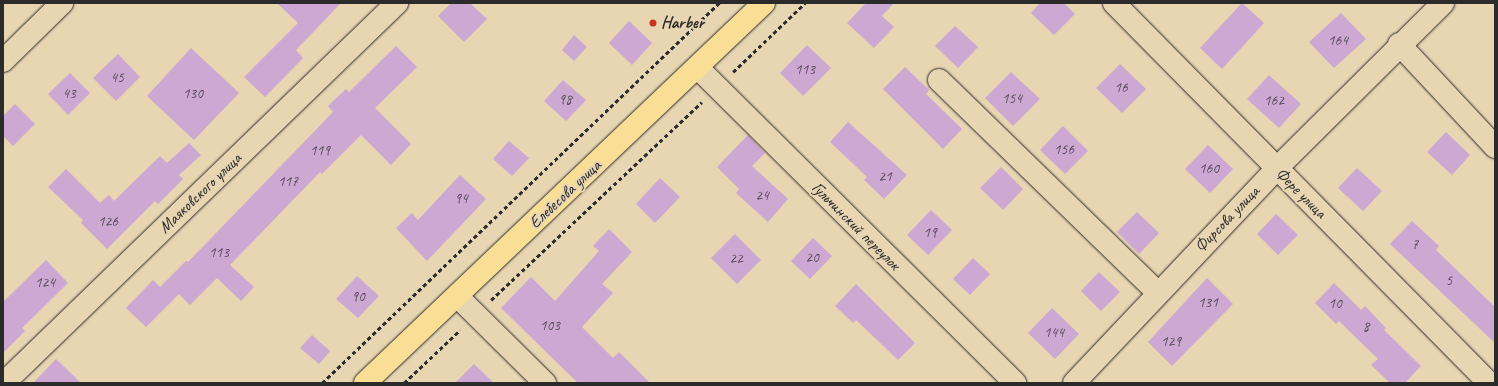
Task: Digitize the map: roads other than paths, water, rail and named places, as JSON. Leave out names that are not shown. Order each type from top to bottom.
[{"type":"main road","name":"Елебесова улица","points":[[365,383],[698,68],[764,3]]},
{"type":"street","points":[[3,61],[62,3]]},
{"type":"street","name":"Маяковского улица","points":[[4,383],[397,3]]},
{"type":"street","name":"Фере улица","points":[[1114,3],[1489,383]]},
{"type":"street","name":"Фирсова улица","points":[[1074,383],[1157,292],[1276,168],[1443,3]]},
{"type":"street","points":[[1400,44],[1495,147]]},
{"type":"street","name":"Гульчинский переулок","points":[[698,68],[1015,383]]},
{"type":"street","points":[[939,80],[1157,292]]},
{"type":"street","points":[[457,296],[545,383]]},
{"type":"place","name":"Harber","points":[[653,23]]}]
